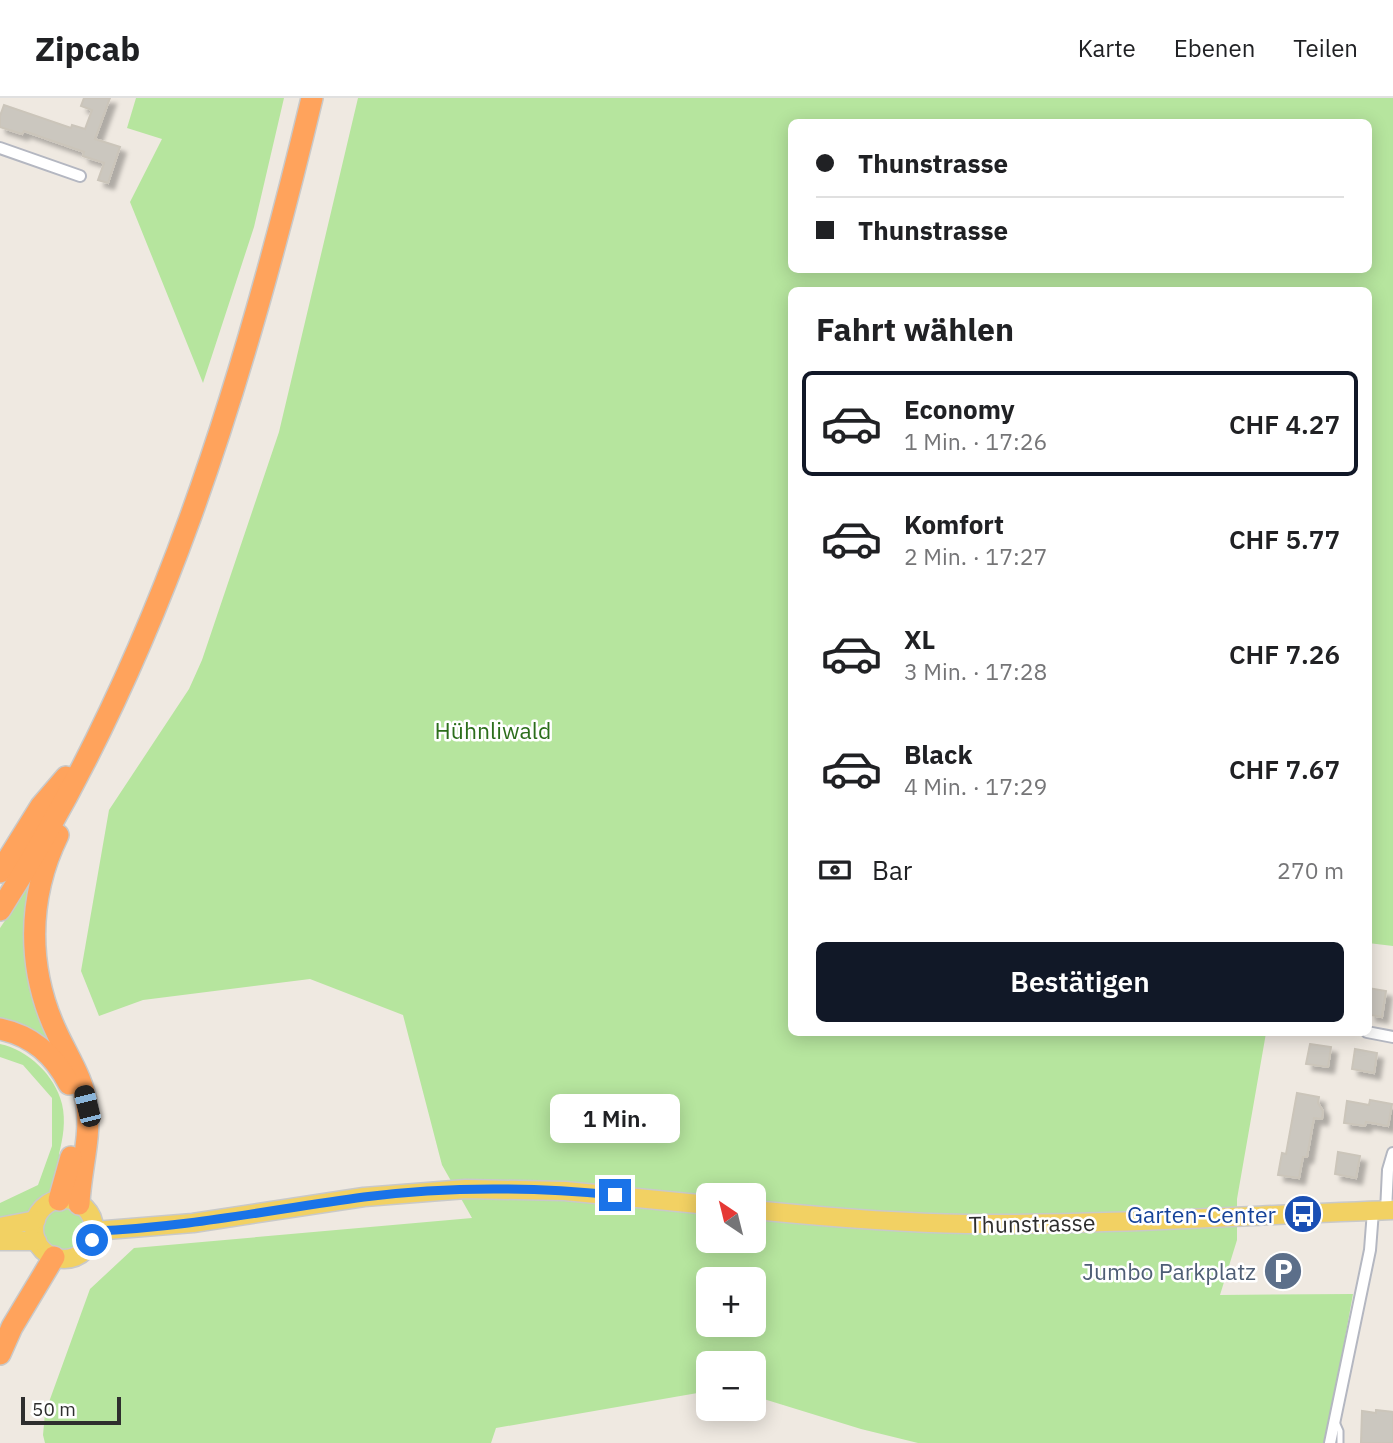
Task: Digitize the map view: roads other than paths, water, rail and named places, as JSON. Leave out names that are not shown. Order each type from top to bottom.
[{"type":"highway","points":[[0,886],[66,776],[136,631],[194,479],[247,307],[302,98]]},
{"type":"highway","points":[[0,910],[43,840],[105,722],[155,612],[218,443],[272,257],[312,98]]},
{"type":"highway","points":[[69,1202],[80,1182],[88,1126],[87,1106],[81,1084],[43,996],[36,962],[34,929],[41,881],[52,847],[106,738],[105,722]]},
{"type":"highway","points":[[0,873],[41,806],[66,776]]},
{"type":"highway","points":[[0,1029],[13,1031],[46,1051],[61,1068],[71,1088],[76,1109],[76,1126],[67,1177],[69,1202]]},
{"type":"highway","points":[[0,1354],[12,1327],[54,1257]]},
{"type":"main road","points":[[94,1231],[192,1223],[364,1197],[466,1189],[565,1191],[696,1204]]},
{"type":"main road","points":[[69,1202],[90,1215],[94,1231],[92,1240],[80,1254],[72,1258],[54,1257],[41,1248],[37,1241],[36,1220],[45,1207],[69,1202]]},
{"type":"main road","name":"Thunstrasse","points":[[766,1211],[864,1220],[975,1224],[1226,1219],[1384,1211]]},
{"type":"main road","points":[[0,1227],[36,1220]]},
{"type":"main road","points":[[0,1241],[37,1241]]},
{"type":"street","points":[[0,148],[80,176]]},
{"type":"street","points":[[1372,1033],[1393,1037]]},
{"type":"street","points":[[1330,1443],[1370,1250],[1384,1211],[1388,1170],[1393,1153]]},
{"type":"lane","points":[[1335,1420],[1340,1431],[1340,1443]]},
{"type":"place","name":"Garten-Center","points":[[1303,1214]]},
{"type":"place","name":"Jumbo Parkplatz","points":[[1283,1271]]},
{"type":"park label","name":"Hühnliwald","points":[[493,730]]}]
